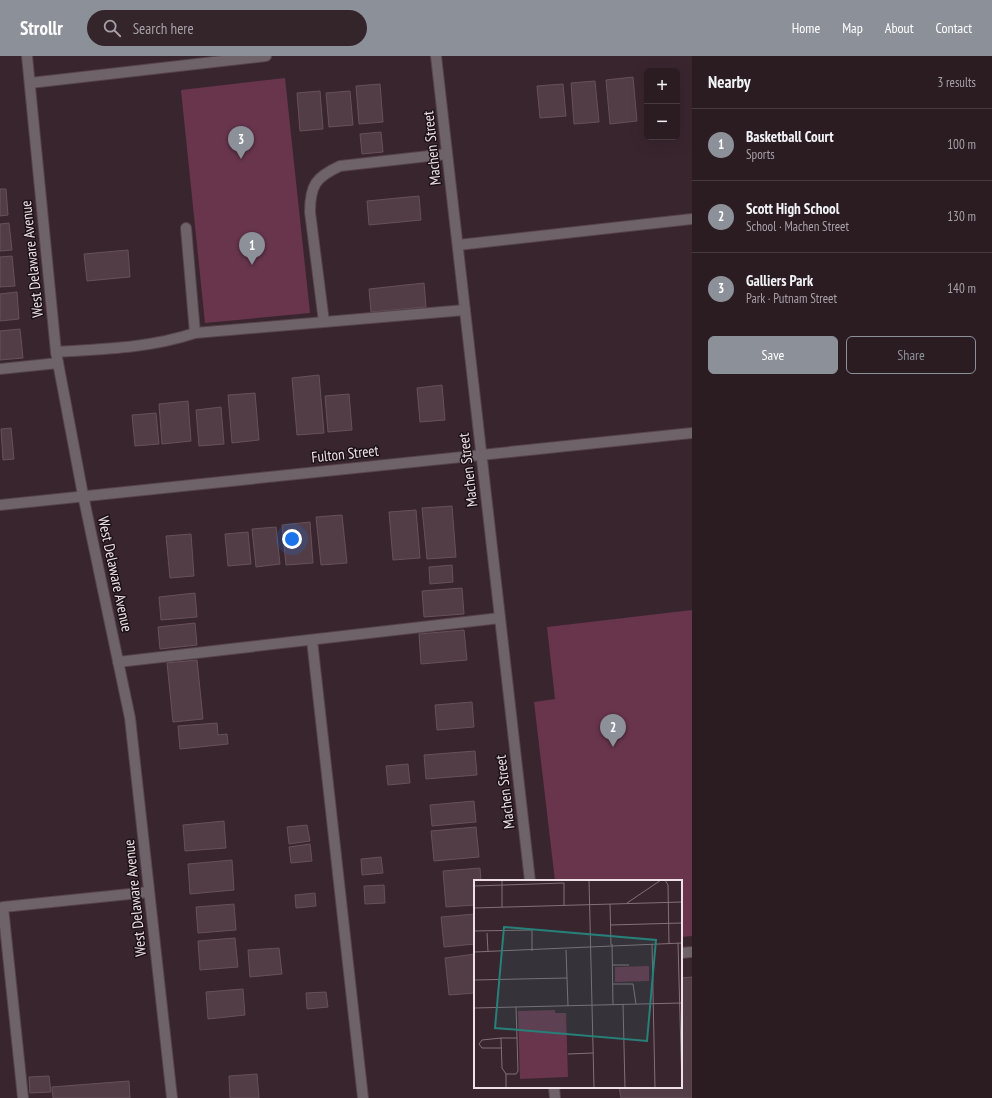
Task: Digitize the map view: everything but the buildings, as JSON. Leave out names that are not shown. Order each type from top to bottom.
[{"type":"street","name":"West Delaware Avenue","points":[[26,56],[30,82],[57,357],[83,495],[130,718],[172,1098]]},
{"type":"street","points":[[30,82],[266,56]]},
{"type":"street","name":"Machen Street","points":[[436,56],[530,880]]},
{"type":"street","points":[[324,322],[310,212],[310,195],[314,185],[324,173],[340,166],[448,154]]},
{"type":"street","points":[[458,245],[692,219]]},
{"type":"street","points":[[186,228],[195,333]]},
{"type":"street","points":[[0,369],[57,357],[176,339],[195,333],[465,310]]},
{"type":"street","name":"Fulton Street","points":[[0,505],[83,495],[482,456],[692,433]]},
{"type":"street","points":[[118,662],[500,618]]},
{"type":"street","points":[[312,640],[363,1098]]},
{"type":"street","points":[[23,1098],[3,908],[149,892]]},
{"type":"street","points":[[682,953],[692,952]]},
{"type":"street","points":[[554,1088],[555,1098]]},
{"type":"shaded area","points":[[285,78],[310,313],[205,323],[181,90]]},
{"type":"shaded area","points":[[692,610],[692,936],[682,937],[682,880],[555,880],[534,702],[555,699],[547,627]]},
{"type":"place","name":"Galliers Park","points":[[241,159]]},
{"type":"place","name":"Basketball Court","points":[[252,265]]},
{"type":"place","name":"Scott High School","points":[[613,747]]}]
